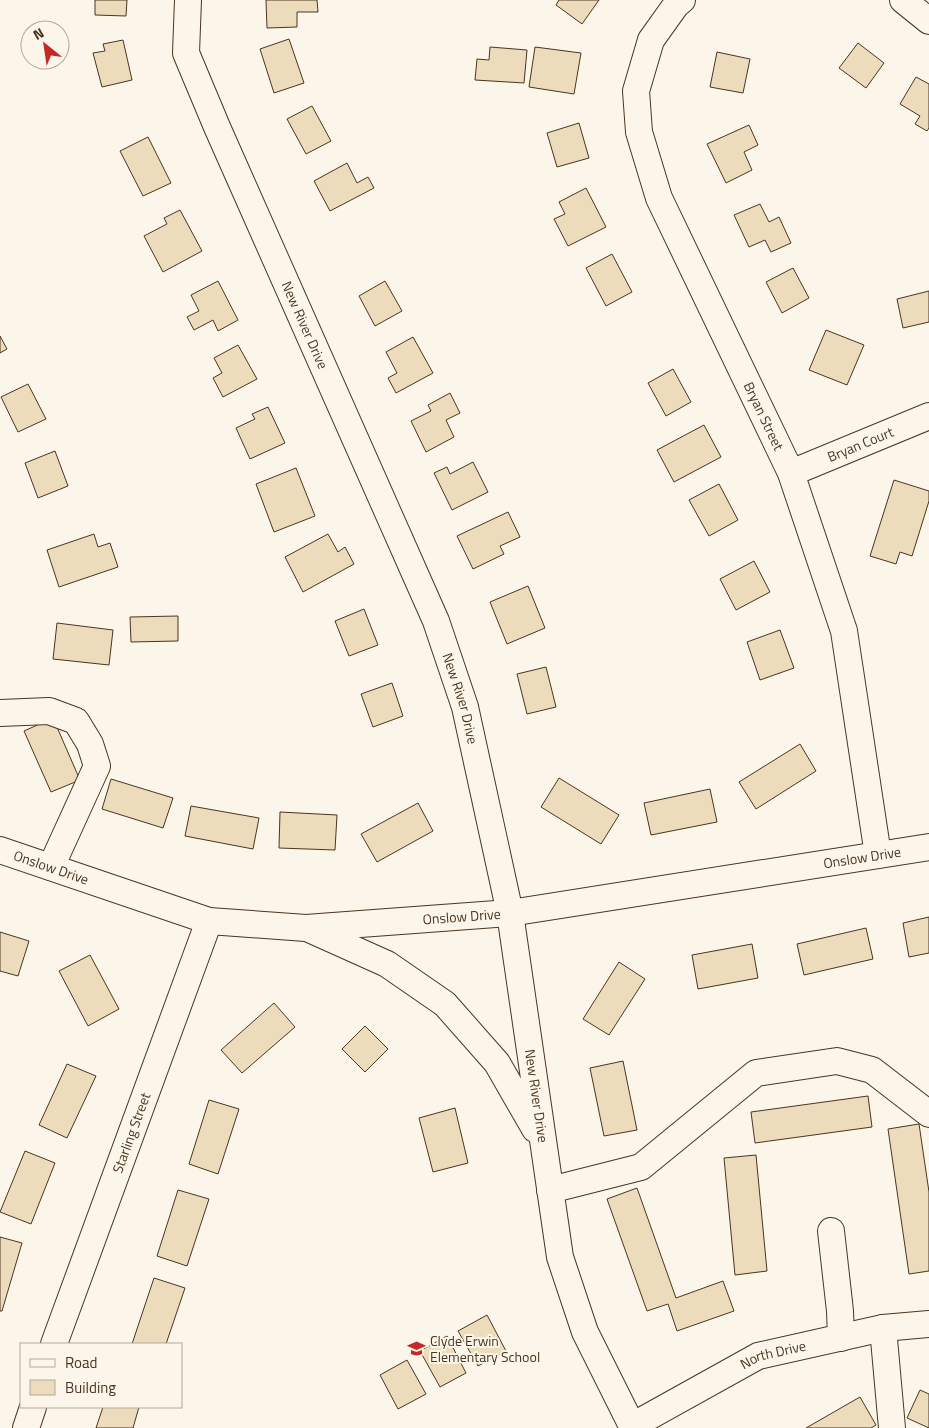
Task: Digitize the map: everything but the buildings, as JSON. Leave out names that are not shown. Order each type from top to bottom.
[{"type":"street","name":"New River Drive","points":[[188,0],[186,53],[436,621],[465,707],[510,913],[560,1257],[585,1332],[632,1427]]},
{"type":"street","name":"Bryan Street","points":[[682,0],[676,5],[651,40],[636,91],[639,132],[659,198],[791,472],[844,631],[878,855]]},
{"type":"street","points":[[903,0],[929,22]]},
{"type":"street","name":"Bryan Court","points":[[791,472],[929,416]]},
{"type":"street","points":[[0,713],[49,711],[76,721],[90,744],[97,766],[52,867]]},
{"type":"street","name":"Onslow Drive","points":[[0,850],[209,921],[306,928],[510,913],[929,848]]},
{"type":"street","name":"Starling Street","points":[[54,1343],[209,921]]},
{"type":"street","points":[[306,928],[387,964],[445,1004],[497,1063],[542,1141]]},
{"type":"street","points":[[550,1190],[641,1167],[756,1073],[837,1061],[872,1070],[929,1114]]},
{"type":"street","points":[[831,1231],[840,1312],[840,1338]]},
{"type":"street","name":"North Drive","points":[[632,1427],[758,1356],[883,1328],[929,1324]]},
{"type":"street","points":[[883,1328],[892,1428]]},
{"type":"street","points":[[26,1428],[32,1408]]},
{"type":"place","name":"Clyde Erwin Elementary School","points":[[416,1349]]}]
